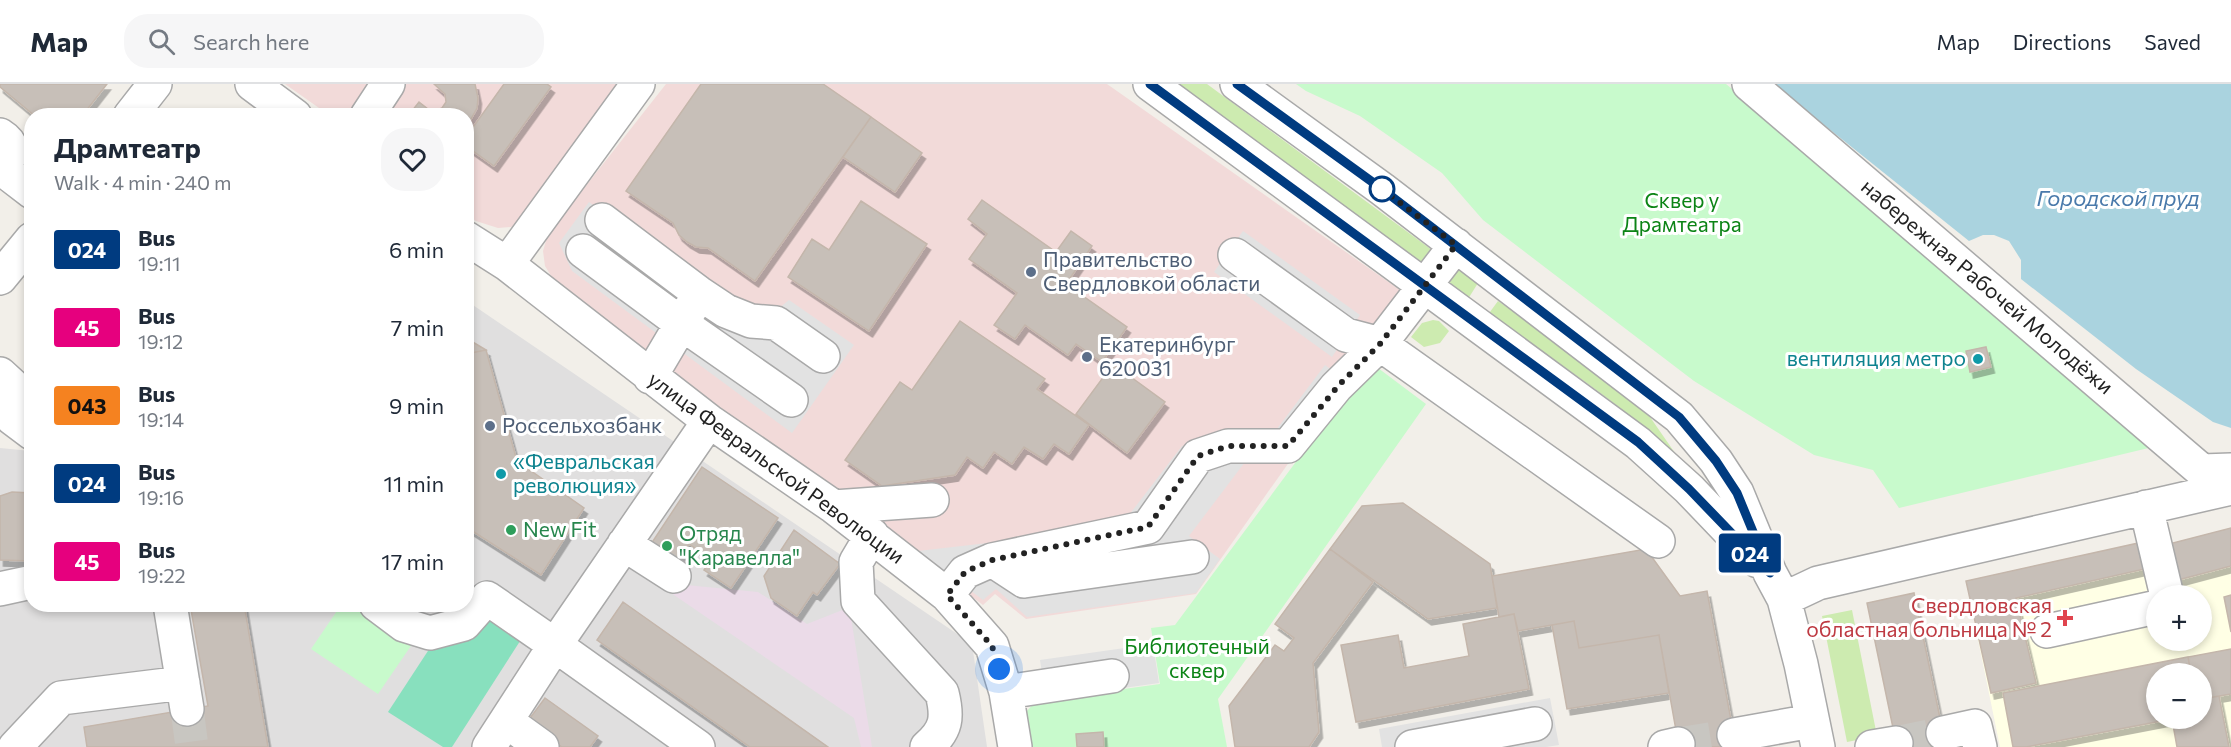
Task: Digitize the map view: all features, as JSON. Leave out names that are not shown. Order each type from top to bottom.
[{"type":"street","points":[[136,108],[155,84]]},
{"type":"street","points":[[252,84],[284,108]]},
{"type":"street","points":[[372,108],[388,84]]},
{"type":"street","points":[[507,264],[638,84]]},
{"type":"street","points":[[1150,84],[1638,442],[1689,489],[1777,586]]},
{"type":"street","points":[[1237,84],[1382,189],[1679,417],[1716,461],[1737,493],[1777,586],[1801,664],[1815,734],[1734,735]]},
{"type":"street","name":"набережная Рабочей Молодёжи","points":[[1749,84],[2202,471],[2231,470]]},
{"type":"street","points":[[0,135],[9,144],[11,153],[5,167],[6,172],[24,186]]},
{"type":"street","points":[[0,190],[24,208]]},
{"type":"street","points":[[602,220],[726,311],[751,321],[776,323],[823,356]]},
{"type":"street","name":"улица Февральской Революции","points":[[474,243],[507,264],[709,421],[872,535],[947,595],[992,646],[1006,692],[1015,747]]},
{"type":"street","points":[[947,595],[965,572],[992,560],[1148,527],[1198,456],[1228,446],[1288,446],[1339,385],[1380,344],[1456,245]]},
{"type":"street","points":[[0,278],[24,249]]},
{"type":"street","points":[[583,251],[791,400]]},
{"type":"street","points":[[1235,255],[1346,335],[1380,344],[1658,541]]},
{"type":"street","points":[[650,377],[699,293]]},
{"type":"street","points":[[0,374],[12,385],[12,418],[24,427]]},
{"type":"street","points":[[542,747],[497,734],[555,645],[709,421]]},
{"type":"street","points":[[1777,586],[1818,583],[2231,488]]},
{"type":"street","points":[[834,507],[932,500]]},
{"type":"street","points":[[2146,507],[2164,585]]},
{"type":"street","points":[[872,535],[856,562],[858,601],[942,693],[947,710],[945,724],[927,747]]},
{"type":"street","points":[[624,544],[674,576]]},
{"type":"street","points":[[992,560],[1024,580],[1192,557]]},
{"type":"street","points":[[0,589],[24,584]]},
{"type":"street","points":[[386,612],[404,625],[430,633],[464,624],[487,598],[698,747]]},
{"type":"street","points":[[2048,631],[2146,609]]},
{"type":"street","points":[[15,747],[61,698],[185,696],[171,612]]},
{"type":"street","points":[[1006,692],[1112,676]]},
{"type":"street","points":[[1412,747],[1536,724]]},
{"type":"street","points":[[1943,733],[1975,726],[1980,747]]},
{"type":"shaded area","points":[[285,84],[616,84],[532,216],[511,227],[498,228],[474,220],[474,108],[319,108]]},
{"type":"shaded area","points":[[666,84],[1107,84],[1407,295],[1196,594],[1026,619],[995,594],[983,605],[556,284],[545,266],[543,251],[548,234]]},
{"type":"shaded area","points":[[589,202],[739,312],[778,309],[789,300],[854,345],[792,433],[572,271],[559,243]]},
{"type":"shaded area","points":[[1243,231],[1360,315],[1332,357],[1214,272]]},
{"type":"shaded area","points":[[474,306],[972,644],[987,747],[0,747],[0,448],[24,450],[24,612],[474,612]]},
{"type":"shaded area","points":[[1325,365],[1350,384],[1245,462],[1189,536],[1220,559],[1196,593],[1027,617],[996,589],[983,600],[918,551],[1119,528],[1182,446],[1273,434]]},
{"type":"shaded area","name":"Свердловская областная больница № 2","points":[[2231,528],[2231,747],[2000,747],[1966,581],[2143,542],[2169,544]]},
{"type":"shaded area","points":[[655,582],[758,592],[807,624],[845,609],[851,618],[872,747],[861,747],[854,718]]},
{"type":"shaded area","points":[[1153,644],[1159,683],[1046,699],[1040,660]]},
{"type":"shaded area","points":[[1550,698],[1559,745],[1546,747],[1382,747],[1379,729]]},
{"type":"green space","points":[[1174,84],[1207,84],[1432,250],[1423,264]]},
{"type":"green space","name":"Сквер у Драмтеатра","points":[[1296,84],[1726,84],[2161,445],[1899,508],[1873,470],[1814,455],[1694,381],[1483,220],[1442,173],[1360,116]]},
{"type":"green space","points":[[1459,269],[1478,283],[1468,299],[1448,285]]},
{"type":"green space","points":[[1498,301],[1611,381],[1650,417],[1675,453],[1584,381],[1487,316]]},
{"type":"green space","points":[[1439,321],[1449,331],[1440,343],[1424,347],[1411,337],[1422,323]]},
{"type":"green space","name":"Библиотечный сквер","points":[[1370,362],[1426,404],[1218,699],[1227,747],[1032,747],[1026,712],[1036,701],[1160,684],[1151,628],[1175,625]]},
{"type":"green space","points":[[474,609],[522,638],[452,747],[443,747],[388,712],[453,612],[474,612]]},
{"type":"green space","points":[[1852,610],[1877,736],[1847,742],[1822,616]]},
{"type":"green space","points":[[336,612],[421,612],[430,618],[378,694],[311,649]]},
{"type":"water","name":"Городской пруд","points":[[1773,84],[2231,84],[2231,428],[2213,422],[2136,369],[2021,279],[2021,260],[2009,241],[1994,235],[1983,235],[1969,241]]},
{"type":"building","points":[[0,84],[107,84],[88,108],[25,108],[0,87]]},
{"type":"building","points":[[434,84],[475,84],[478,98],[477,108],[474,113],[474,108],[442,108],[446,102],[445,94]]},
{"type":"building","points":[[504,84],[547,84],[551,87],[494,166],[474,152],[474,126]]},
{"type":"building","points":[[701,84],[823,84],[871,117],[755,281],[708,248],[696,247],[687,242],[679,235],[673,223],[626,191]]},
{"type":"building","points":[[419,102],[427,108],[414,108]]},
{"type":"building","points":[[871,117],[922,153],[895,192],[843,157]]},
{"type":"building","name":"Правительство Свердловкой области","points":[[982,200],[1056,252],[1071,231],[1092,246],[1066,284],[1127,327],[1102,362],[1076,344],[1068,355],[1025,325],[1015,339],[994,325],[1017,293],[969,259],[987,234],[968,219]]},
{"type":"building","points":[[861,201],[927,244],[869,331],[788,277],[812,239],[829,250]]},
{"type":"building","points":[[960,321],[1045,379],[1037,389],[1089,425],[1069,454],[1054,444],[1043,459],[1024,447],[1012,464],[994,452],[983,468],[967,457],[955,475],[882,486],[845,460],[900,382],[912,390]]},
{"type":"building","points":[[474,343],[486,350],[474,352]]},
{"type":"building","name":"вентиляция метро","points":[[1986,347],[1991,367],[1970,372],[1966,351]]},
{"type":"building","name":"«Февральская революция»","points":[[486,350],[517,461],[584,508],[541,575],[474,532],[474,352]]},
{"type":"building","points":[[1113,364],[1165,402],[1127,453],[1076,414]]},
{"type":"building","points":[[702,467],[778,518],[731,588],[704,570],[711,559],[689,544],[675,564],[649,547]]},
{"type":"building","points":[[12,492],[24,493],[24,561],[0,560],[0,496]]},
{"type":"building","points":[[1403,503],[1490,564],[1497,608],[1428,619],[1330,549],[1362,506]]},
{"type":"building","points":[[2231,528],[2231,566],[2178,580],[2169,544]]},
{"type":"building","points":[[794,530],[840,564],[817,595],[813,592],[797,616],[771,598],[764,576]]},
{"type":"building","points":[[2143,542],[2149,568],[2016,598],[2036,683],[1991,693],[1966,581]]},
{"type":"building","points":[[1330,549],[1373,582],[1313,663],[1319,732],[1309,747],[1235,747],[1229,706],[1275,645],[1284,651],[1294,638],[1275,624]]},
{"type":"building","points":[[1646,549],[1680,596],[1707,591],[1736,747],[1679,747],[1659,635],[1579,648],[1574,621],[1518,631],[1514,614],[1499,617],[1492,576]]},
{"type":"building","points":[[1914,593],[1946,747],[1897,747],[1867,603]]},
{"type":"building","points":[[2231,595],[2231,632],[2224,597]]},
{"type":"building","points":[[623,602],[828,747],[750,747],[597,640]]},
{"type":"building","points":[[191,612],[245,612],[268,747],[87,747],[84,727],[208,706]]},
{"type":"building","points":[[1514,614],[1529,689],[1356,722],[1341,645],[1398,635],[1404,668],[1469,656],[1463,624]]},
{"type":"building","points":[[1574,621],[1579,648],[1659,635],[1669,693],[1567,709],[1552,625]]},
{"type":"building","points":[[2231,649],[2231,694],[2212,697],[2212,663],[2189,663],[2188,657]]},
{"type":"building","points":[[2188,657],[2189,663],[2157,663]]},
{"type":"building","points":[[2146,665],[2146,724],[2026,747],[2013,747],[2003,693]]},
{"type":"building","points":[[2219,696],[2229,747],[2177,747],[2174,729],[2212,729],[2212,697]]},
{"type":"building","points":[[545,698],[598,736],[590,747],[562,747],[527,722]]},
{"type":"building","points":[[1103,732],[1104,747],[1077,747],[1076,734]]},
{"type":"tunnel","points":[[187,709],[192,747]]},
{"type":"tunnel","points":[[1896,743],[1943,733]]},
{"type":"tunnel","points":[[1678,744],[1734,735]]},
{"type":"bus line","name":"024","points":[[1150,84],[1638,442],[1689,489],[1770,573],[1737,493],[1716,461],[1679,417],[1382,189],[1237,84]]},
{"type":"place","name":"Правительство Свердловкой области","points":[[1031,272]]},
{"type":"place","name":"Екатеринбург 620031","points":[[1087,357]]},
{"type":"place","name":"вентиляция метро","points":[[1978,359]]},
{"type":"place","name":"Россельхозбанк","points":[[490,426]]},
{"type":"place","name":"«Февральская революция»","points":[[501,474]]},
{"type":"place","name":"New Fit","points":[[511,530]]},
{"type":"place","name":"Отряд \"Каравелла\"","points":[[667,546]]},
{"type":"place","name":"Свердловская областная больница № 2","points":[[2065,618]]},
{"type":"route","points":[[999,669],[992,646],[947,595],[965,572],[992,560],[1148,527],[1198,456],[1228,446],[1288,446],[1339,385],[1380,344],[1456,245],[1382,189]]}]
